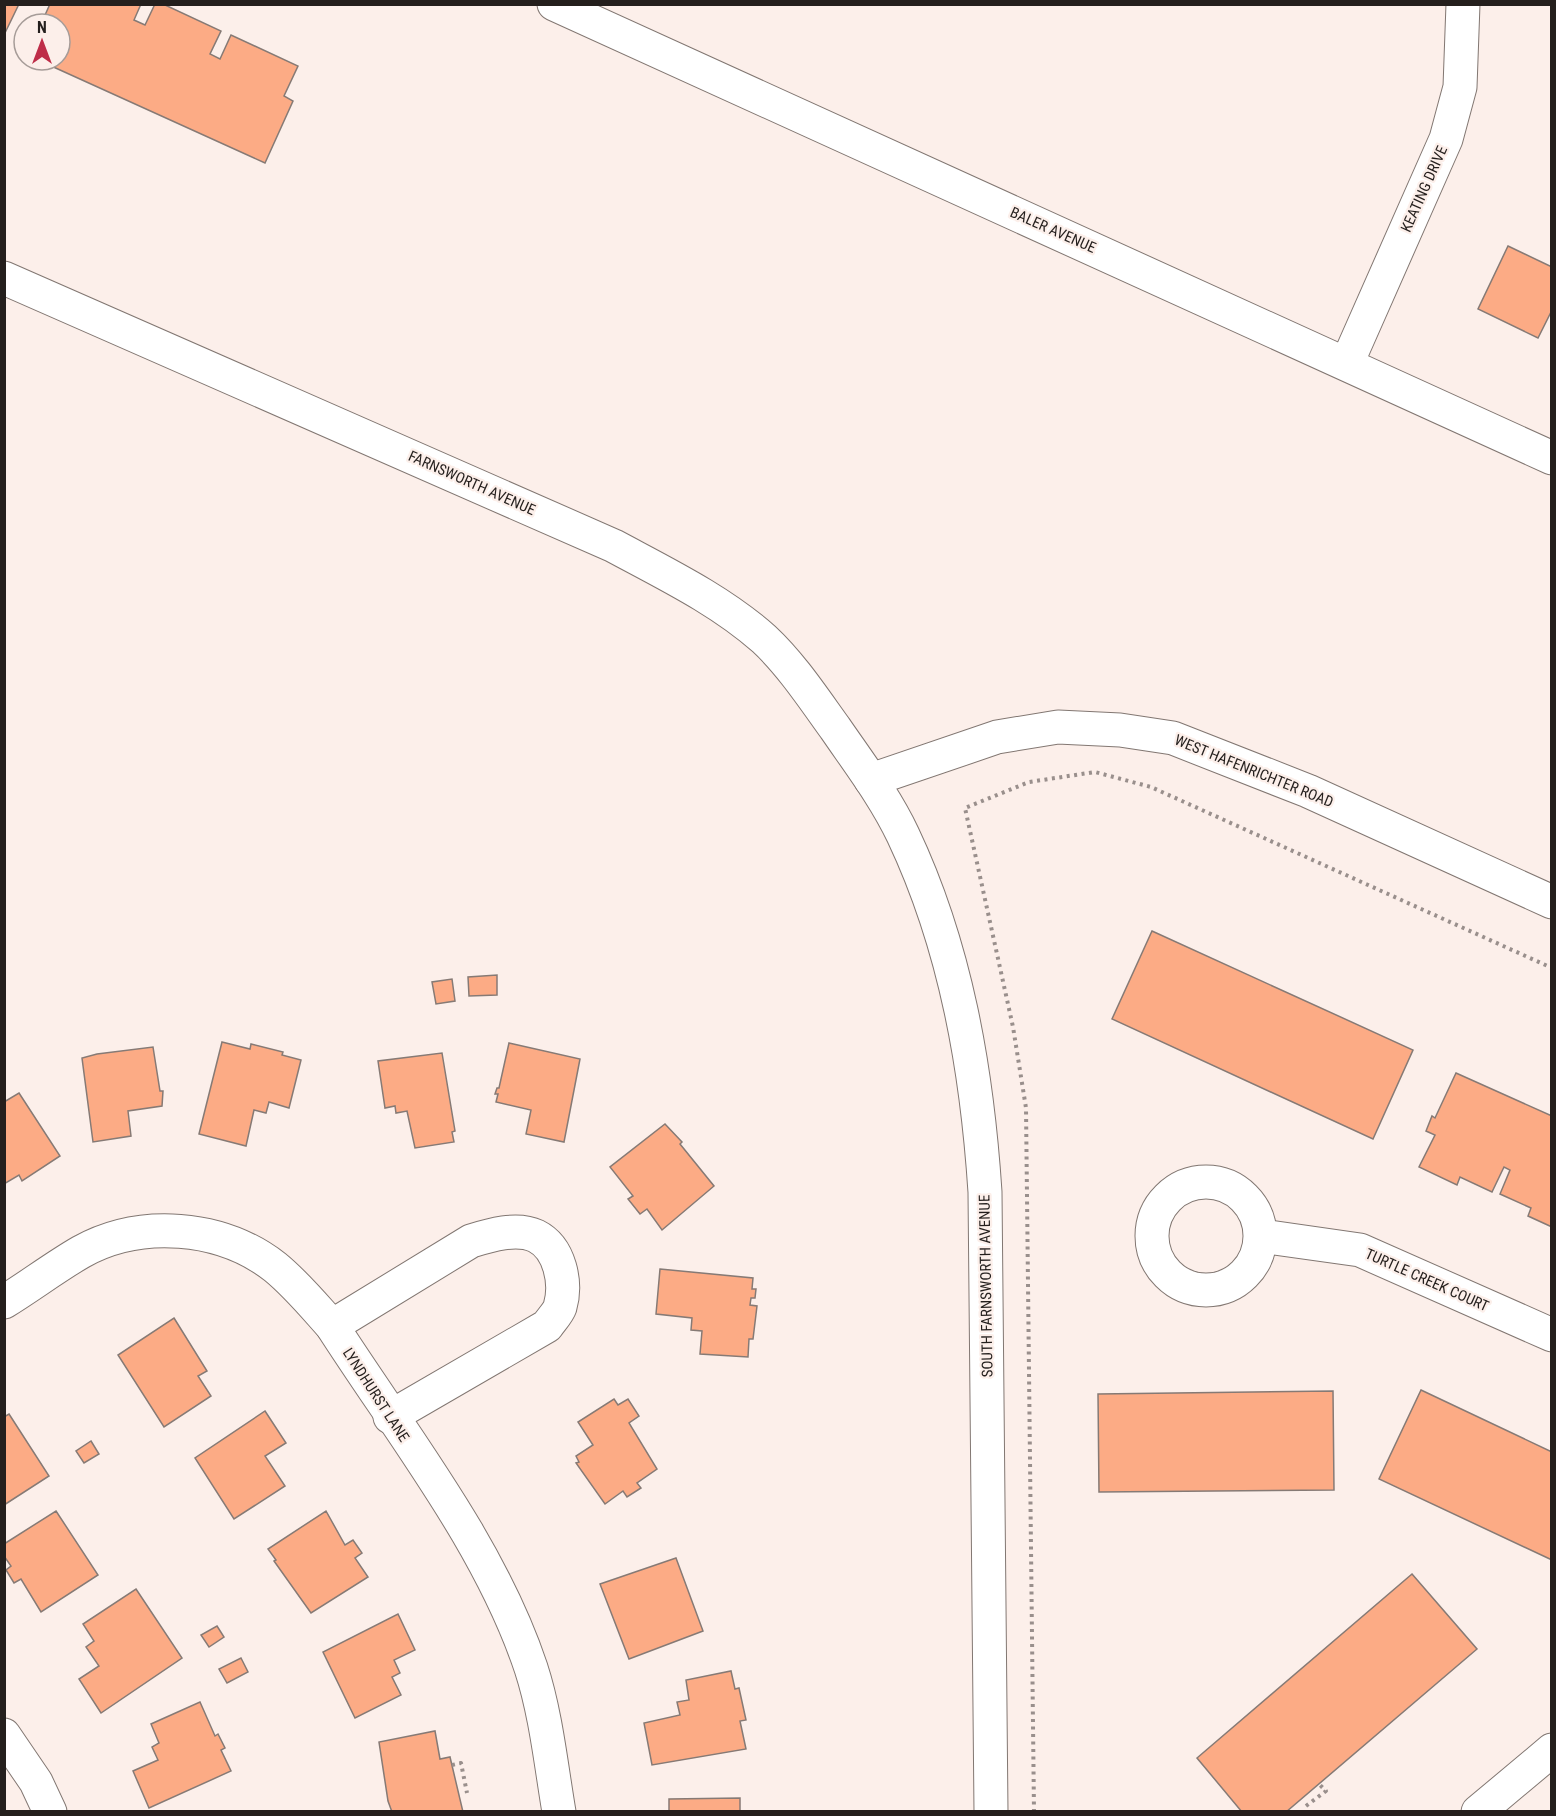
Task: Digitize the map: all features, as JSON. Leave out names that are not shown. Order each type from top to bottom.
[{"type":"street","name":"BALER AVENUE","points":[[554,4],[1347,363],[1551,458]]},
{"type":"street","name":"KEATING DRIVE","points":[[1347,363],[1446,139],[1460,87],[1463,4]]},
{"type":"street","name":"FARNSWORTH AVENUE","points":[[4,279],[614,546],[682,582],[728,609],[766,641],[814,699],[871,780]]},
{"type":"street","name":"WEST HAFENRICHTER ROAD","points":[[871,780],[997,737],[1058,728],[1120,730],[1173,738],[1308,791],[1551,902]]},
{"type":"street","name":"SOUTH FARNSWORTH AVENUE","points":[[871,780],[903,836],[936,920],[965,1029],[980,1125],[985,1192],[991,1812]]},
{"type":"street","name":"LYNDHURST LANE","points":[[4,1302],[83,1251],[135,1232],[176,1230],[237,1244],[274,1266],[304,1294],[332,1326],[470,1539],[508,1608],[531,1670],[559,1812]]},
{"type":"street","points":[[332,1326],[471,1241],[492,1235],[518,1233],[536,1237],[551,1251],[561,1269],[562,1288],[560,1308],[547,1326],[390,1417]]},
{"type":"street","name":"TURTLE CREEK COURT","points":[[1261,1236],[1360,1250],[1551,1335]]},
{"type":"street","points":[[4,1735],[36,1782],[50,1812]]},
{"type":"street","points":[[1478,1812],[1551,1750]]},
{"type":"path","points":[[965,807],[1029,782],[1095,772],[1151,787],[1551,968]]},
{"type":"path","points":[[452,1765],[461,1764],[467,1793]]},
{"type":"path","points":[[1306,1806],[1326,1791],[1319,1784]]},
{"type":"building","points":[[4,4],[19,4],[15,12],[12,12],[12,18],[4,35]]},
{"type":"building","points":[[50,4],[141,4],[134,20],[145,25],[155,4],[163,4],[221,31],[210,54],[220,59],[231,35],[298,66],[284,96],[293,101],[265,163],[64,72],[72,72],[72,12],[46,12]]},
{"type":"building","points":[[1508,246],[1552,267],[1552,310],[1538,338],[1478,309]]},
{"type":"building","points":[[1152,931],[1413,1050],[1373,1139],[1112,1019]]},
{"type":"building","points":[[497,975],[497,995],[469,996],[468,977]]},
{"type":"building","points":[[452,979],[455,1001],[436,1004],[432,982]]},
{"type":"building","points":[[222,1042],[250,1049],[251,1044],[283,1052],[282,1055],[301,1060],[289,1108],[269,1102],[266,1113],[254,1110],[246,1146],[199,1134]]},
{"type":"building","points":[[509,1043],[580,1059],[564,1142],[526,1134],[531,1110],[496,1102],[498,1094],[495,1094],[499,1088]]},
{"type":"building","points":[[153,1047],[160,1091],[163,1091],[162,1106],[128,1111],[131,1136],[93,1142],[82,1058]]},
{"type":"building","points":[[442,1053],[455,1131],[452,1132],[454,1142],[415,1148],[407,1111],[396,1113],[395,1106],[385,1108],[378,1061]]},
{"type":"building","points":[[1456,1073],[1552,1116],[1552,1227],[1528,1216],[1531,1208],[1500,1194],[1510,1170],[1504,1167],[1492,1192],[1460,1177],[1457,1185],[1419,1167],[1435,1135],[1426,1131],[1432,1116],[1435,1118]]},
{"type":"building","points":[[19,1093],[60,1156],[22,1181],[19,1175],[4,1184],[4,1102]]},
{"type":"building","points":[[665,1124],[682,1142],[680,1144],[714,1186],[662,1230],[647,1209],[640,1214],[628,1199],[633,1196],[610,1167]]},
{"type":"building","points":[[660,1269],[753,1278],[752,1289],[756,1289],[755,1298],[751,1298],[750,1305],[757,1306],[753,1339],[749,1339],[748,1357],[700,1354],[702,1331],[691,1330],[692,1318],[656,1314]]},
{"type":"building","points":[[174,1318],[207,1371],[198,1376],[211,1396],[164,1427],[118,1355]]},
{"type":"building","points":[[1421,1390],[1552,1452],[1552,1560],[1379,1479]]},
{"type":"building","points":[[1333,1391],[1334,1490],[1099,1492],[1098,1394]]},
{"type":"building","points":[[614,1399],[618,1405],[628,1399],[639,1416],[629,1423],[657,1469],[637,1483],[641,1488],[627,1497],[623,1491],[605,1504],[576,1463],[579,1462],[576,1456],[593,1445],[578,1422]]},
{"type":"building","points":[[265,1411],[286,1443],[265,1456],[285,1486],[234,1519],[195,1458]]},
{"type":"building","points":[[9,1414],[49,1476],[4,1505],[4,1417]]},
{"type":"building","points":[[91,1441],[99,1454],[84,1463],[76,1451]]},
{"type":"building","points":[[56,1511],[98,1575],[41,1612],[21,1579],[14,1583],[6,1570],[11,1566],[4,1556],[4,1544]]},
{"type":"building","points":[[326,1511],[345,1545],[353,1540],[362,1553],[355,1558],[368,1577],[311,1613],[268,1549]]},
{"type":"building","points":[[676,1558],[703,1631],[629,1659],[600,1584]]},
{"type":"building","points":[[1412,1574],[1477,1649],[1286,1812],[1242,1812],[1197,1758]]},
{"type":"building","points":[[136,1589],[182,1658],[101,1713],[79,1679],[99,1666],[86,1647],[94,1641],[83,1624]]},
{"type":"building","points":[[398,1614],[415,1650],[394,1660],[400,1673],[392,1677],[401,1695],[355,1718],[323,1652]]},
{"type":"building","points":[[217,1626],[224,1637],[209,1647],[201,1635]]},
{"type":"building","points":[[241,1658],[248,1672],[227,1683],[219,1669]]},
{"type":"building","points":[[731,1671],[735,1689],[739,1688],[746,1720],[740,1721],[746,1749],[652,1765],[644,1723],[680,1715],[677,1702],[689,1700],[686,1680]]},
{"type":"building","points":[[200,1702],[215,1736],[218,1734],[225,1748],[221,1750],[231,1771],[149,1808],[133,1771],[158,1760],[152,1747],[159,1743],[151,1724]]},
{"type":"building","points":[[435,1731],[440,1759],[450,1757],[463,1812],[392,1812],[388,1801],[379,1742]]},
{"type":"building","points":[[740,1798],[740,1812],[669,1812],[669,1799]]}]
